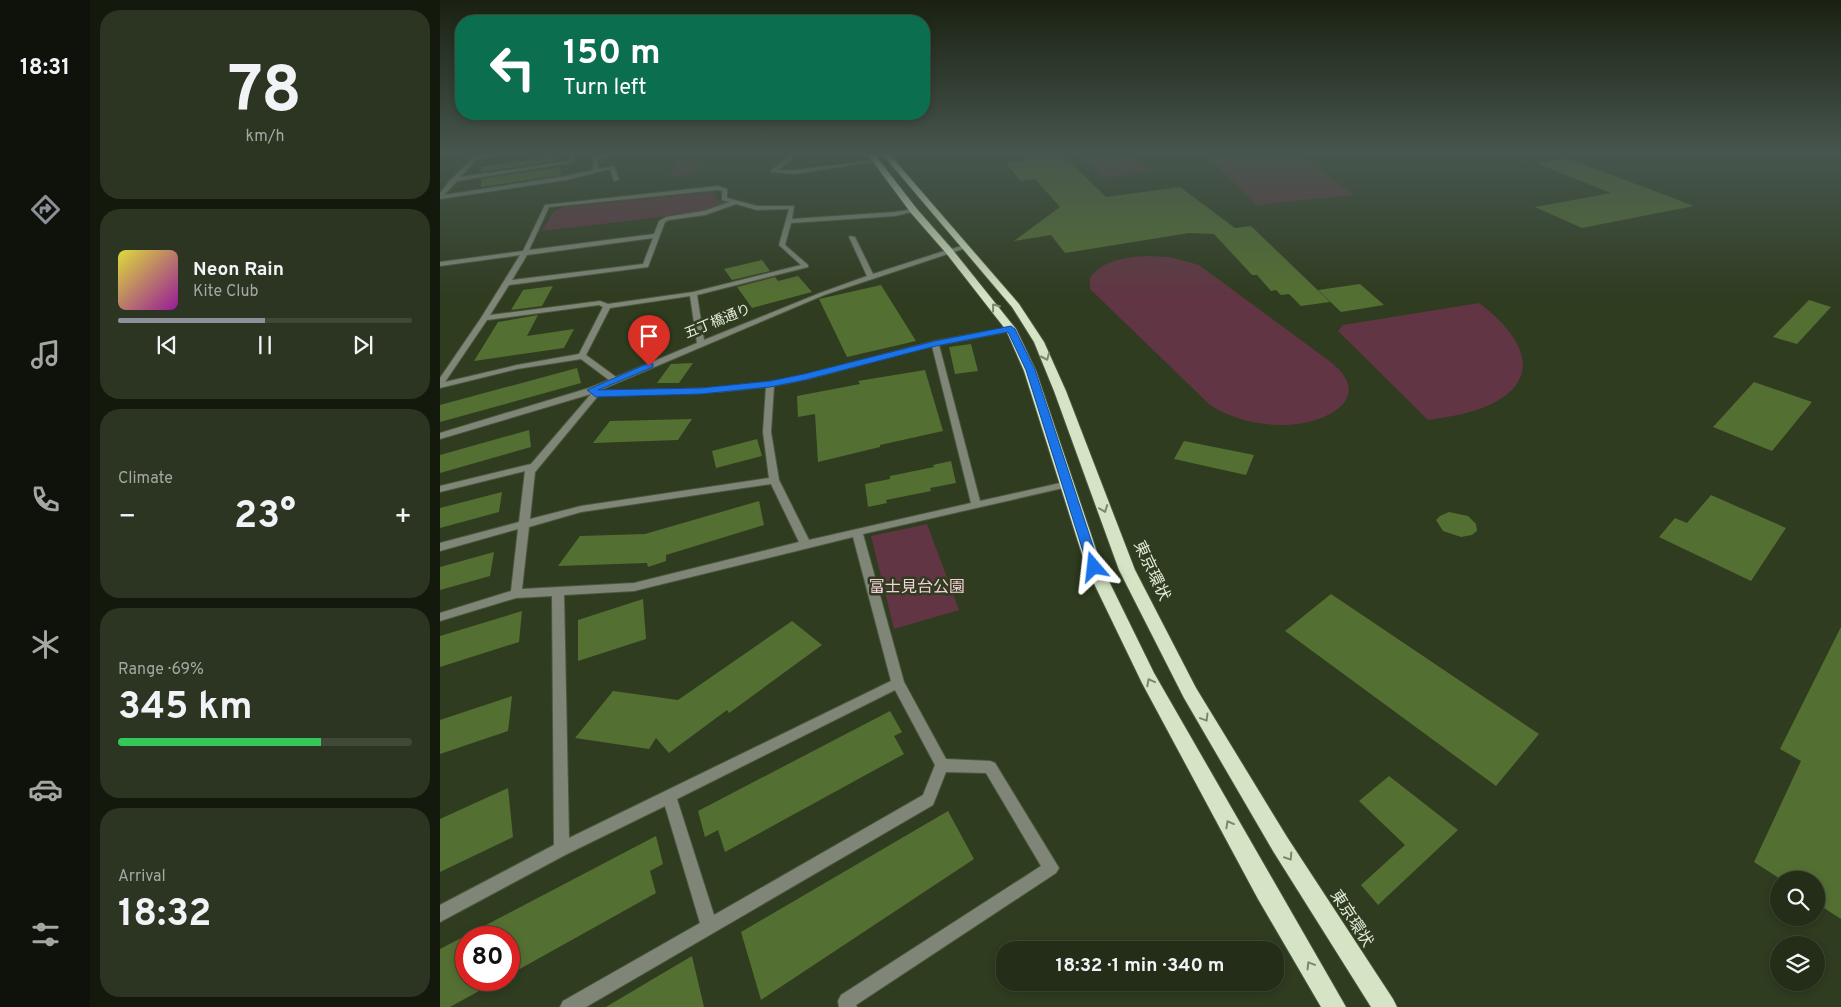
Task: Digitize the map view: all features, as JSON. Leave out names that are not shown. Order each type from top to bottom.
[{"type":"highway","points":[[908,202],[1011,329],[1030,370],[1069,484],[1094,567],[1148,678],[1266,891],[1334,1007]]},
{"type":"highway","name":"東京環状","points":[[922,202],[966,247],[1016,306],[1038,342],[1060,392],[1128,570],[1190,693],[1280,844],[1385,1007]]},
{"type":"street","points":[[440,385],[485,318],[525,253],[547,206],[585,202]]},
{"type":"street","points":[[485,318],[600,303],[607,306],[693,294],[806,266],[782,245],[792,207],[757,208],[736,202],[705,213],[662,220],[646,266],[506,284]]},
{"type":"street","points":[[788,221],[914,211]]},
{"type":"street","points":[[440,264],[655,236]]},
{"type":"street","points":[[852,237],[871,277]]},
{"type":"street","name":"五丁橋通り","points":[[440,436],[594,392],[615,380],[822,294],[966,247]]},
{"type":"street","points":[[693,294],[701,344]]},
{"type":"street","points":[[582,356],[607,306]]},
{"type":"street","points":[[516,594],[530,471],[594,392],[718,390],[770,384],[805,377],[935,343],[1011,329]]},
{"type":"street","points":[[935,343],[976,504]]},
{"type":"street","points":[[440,385],[517,367],[582,356],[615,380]]},
{"type":"street","points":[[770,384],[768,432],[774,480],[806,545]]},
{"type":"street","points":[[440,489],[535,466]]},
{"type":"street","points":[[440,547],[581,509],[774,480]]},
{"type":"street","points":[[440,617],[516,594],[634,588],[857,532],[1069,484]]},
{"type":"street","points":[[569,1007],[928,800],[942,765],[898,682],[857,532]]},
{"type":"street","points":[[558,592],[562,849]]},
{"type":"street","points":[[440,914],[562,849],[898,682]]},
{"type":"street","points":[[848,1007],[847,1001],[1051,868],[990,767],[942,765]]},
{"type":"street","points":[[669,796],[709,926]]},
{"type":"green space","points":[[613,202],[729,203],[695,213],[542,231],[554,211],[564,207]]},
{"type":"green space","points":[[1253,202],[1285,202],[1256,205]]},
{"type":"green space","points":[[1131,257],[1170,257],[1199,265],[1332,363],[1345,377],[1349,389],[1346,400],[1338,409],[1326,416],[1312,421],[1283,425],[1245,420],[1227,414],[1210,405],[1090,289],[1090,278],[1101,267],[1108,263]]},
{"type":"green space","points":[[1479,303],[1499,320],[1516,342],[1523,367],[1520,379],[1511,391],[1493,403],[1472,412],[1450,417],[1428,420],[1338,331],[1343,325]]},
{"type":"green space","name":"富士見台公園","points":[[927,524],[959,610],[894,629],[871,536]]},
{"type":"building","points":[[1056,202],[1200,202],[1235,228],[1251,226],[1330,302],[1301,306],[1289,294],[1281,295],[1276,290],[1271,291],[1257,275],[1252,275],[1214,234],[1189,233],[1065,253],[1051,235],[1014,241],[1060,207]]},
{"type":"building","points":[[1562,202],[1683,202],[1694,206],[1582,228],[1535,207]]},
{"type":"building","points":[[762,260],[770,271],[732,280],[724,269]]},
{"type":"building","points":[[798,276],[812,292],[752,308],[737,287],[775,277],[778,281]]},
{"type":"building","points":[[1360,284],[1384,305],[1341,312],[1318,290]]},
{"type":"building","points":[[881,285],[916,341],[847,357],[819,299]]},
{"type":"building","points":[[553,286],[542,306],[511,310],[523,290]]},
{"type":"building","points":[[1809,300],[1831,307],[1797,344],[1773,337]]},
{"type":"building","points":[[538,315],[527,336],[574,329],[564,348],[474,361],[498,322]]},
{"type":"building","points":[[971,344],[978,371],[955,374],[949,347]]},
{"type":"building","points":[[693,363],[679,383],[657,383],[671,364]]},
{"type":"building","points":[[577,368],[581,383],[440,422],[440,405]]},
{"type":"building","points":[[925,370],[943,431],[880,445],[880,447],[818,462],[815,414],[798,417],[797,396],[860,384],[858,381]]},
{"type":"building","points":[[1754,382],[1812,402],[1772,451],[1713,427]]},
{"type":"building","points":[[692,419],[678,440],[593,443],[610,421]]},
{"type":"building","points":[[529,430],[531,447],[440,473],[440,455]]},
{"type":"building","points":[[757,439],[762,456],[716,468],[712,451]]},
{"type":"building","points":[[1184,441],[1254,455],[1246,475],[1174,459]]},
{"type":"building","points":[[951,461],[956,483],[930,488],[931,491],[886,500],[887,503],[868,507],[865,484],[890,479],[890,476],[934,467],[933,465]]},
{"type":"building","points":[[502,492],[499,512],[440,528],[440,508]]},
{"type":"building","points":[[1711,495],[1786,528],[1751,581],[1659,537],[1675,518],[1687,523]]},
{"type":"building","points":[[759,501],[764,525],[666,555],[666,561],[648,567],[647,563],[558,566],[580,536],[645,534]]},
{"type":"building","points":[[1449,512],[1468,516],[1476,524],[1477,531],[1472,535],[1461,537],[1443,531],[1436,520]]},
{"type":"building","points":[[494,552],[490,576],[440,590],[440,567]]},
{"type":"building","points":[[1331,594],[1539,734],[1496,786],[1285,631]]},
{"type":"building","points":[[643,599],[646,639],[578,661],[578,620]]},
{"type":"building","points":[[522,611],[519,642],[440,667],[440,636]]},
{"type":"building","points":[[792,621],[822,645],[729,713],[727,710],[669,753],[656,738],[649,749],[575,738],[613,691],[678,700]]},
{"type":"building","points":[[1841,627],[1841,919],[1825,909],[1825,871],[1770,872],[1754,862],[1801,761],[1780,749]]},
{"type":"building","points":[[512,696],[508,731],[440,754],[440,720]]},
{"type":"building","points":[[890,711],[902,732],[894,736],[904,754],[725,852],[718,830],[705,837],[698,811]]},
{"type":"building","points":[[1389,776],[1458,830],[1378,905],[1361,885],[1405,845],[1359,801]]},
{"type":"building","points":[[508,788],[513,837],[440,872],[440,819]]},
{"type":"building","points":[[948,811],[974,859],[761,1000],[741,932]]},
{"type":"building","points":[[656,836],[663,864],[650,871],[656,893],[520,969],[520,926],[484,926]]},
{"type":"building","points":[[455,941],[455,991],[479,991],[450,1007],[440,1007],[440,949]]},
{"type":"building","points":[[692,956],[704,1007],[606,1007],[653,979]]},
{"type":"route","points":[[649,366],[592,390],[596,394],[701,391],[770,384],[805,377],[935,343],[1011,329],[1030,370],[1069,484],[1094,567]]}]
